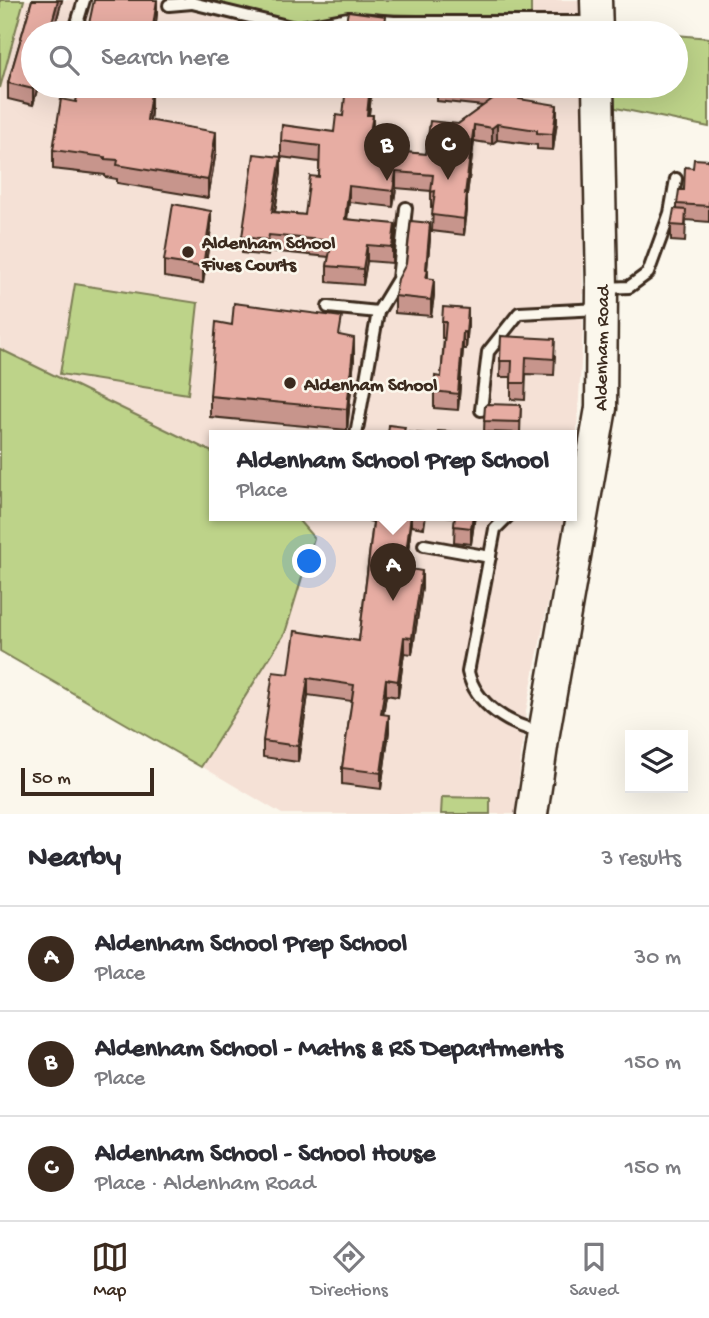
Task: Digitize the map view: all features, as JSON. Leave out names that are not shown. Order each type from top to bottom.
[{"type":"street","name":"Aldenham Road","points":[[578,505],[601,408],[598,98]]},
{"type":"street","name":"Aldenham Road","points":[[532,814],[576,521]]},
{"type":"lane","points":[[78,21],[84,0]]},
{"type":"lane","points":[[169,5],[191,1],[268,21]]},
{"type":"lane","points":[[332,21],[348,18],[382,21]]},
{"type":"lane","points":[[445,21],[597,18]]},
{"type":"lane","points":[[481,411],[488,352],[519,313],[602,298],[629,287],[648,273],[670,213],[676,179]]},
{"type":"lane","points":[[357,430],[377,312],[398,279],[406,208]]},
{"type":"lane","points":[[328,307],[377,312]]},
{"type":"lane","points":[[503,521],[495,528],[468,672],[479,697],[490,708],[503,717],[544,733]]},
{"type":"lane","points":[[424,545],[490,557]]},
{"type":"shaded area","name":"Aldenham School","points":[[0,0],[583,0],[583,21],[21,21],[21,98],[583,98],[583,332],[577,430],[209,430],[209,521],[565,521],[526,711],[515,814],[282,814],[0,647]]},
{"type":"green space","points":[[0,0],[24,0],[0,88]]},
{"type":"green space","points":[[202,0],[531,0],[531,18],[345,13],[304,21],[286,21]]},
{"type":"green space","points":[[688,36],[709,38],[709,127],[611,107],[611,98],[688,98]]},
{"type":"green space","points":[[75,284],[198,303],[188,394],[60,374]]},
{"type":"green space","points":[[0,349],[209,451],[209,521],[299,521],[314,538],[285,633],[201,767],[0,651]]},
{"type":"green space","points":[[442,797],[490,798],[490,814],[441,814]]},
{"type":"building","points":[[32,0],[58,0],[52,21],[26,21]]},
{"type":"building","points":[[94,0],[157,0],[154,21],[90,21]]},
{"type":"building","points":[[348,11],[386,16],[385,21],[346,21]]},
{"type":"building","points":[[21,38],[21,86],[8,83]]},
{"type":"building","points":[[77,98],[150,98],[147,120],[216,132],[208,180],[117,165],[118,160],[105,157],[53,150],[61,99],[76,102]]},
{"type":"building","points":[[345,98],[369,98],[367,115],[373,115],[367,149],[426,154],[430,121],[458,124],[494,98],[519,98],[557,105],[553,134],[497,124],[492,128],[474,125],[464,219],[432,215],[435,191],[431,192],[433,175],[396,172],[393,191],[349,186],[345,219],[395,224],[392,247],[367,245],[363,269],[327,266],[332,241],[269,235],[268,240],[242,237],[254,154],[281,157],[272,212],[305,215],[310,176],[319,177],[320,146],[281,141],[282,125],[334,132],[336,115],[343,116]]},
{"type":"building","points":[[694,159],[709,160],[709,206],[677,204],[679,190],[684,190],[685,167],[693,168]]},
{"type":"building","name":"Aldenham School Fives Courts","points":[[173,204],[211,211],[203,267],[164,261]]},
{"type":"building","points":[[674,209],[686,210],[685,226],[671,225]]},
{"type":"building","points":[[411,221],[430,223],[426,278],[434,279],[431,300],[395,296],[398,279],[406,264]]},
{"type":"building","points":[[234,303],[342,317],[339,335],[354,338],[347,409],[210,396],[216,322],[232,325]]},
{"type":"building","points":[[443,307],[468,309],[466,333],[463,332],[458,394],[434,391],[435,376],[441,377],[446,322],[442,322]]},
{"type":"building","points":[[501,336],[555,339],[554,359],[526,357],[525,383],[511,383],[512,361],[500,361]]},
{"type":"building","points":[[487,404],[521,405],[520,422],[484,421]]},
{"type":"building","points":[[389,425],[405,427],[404,430],[388,430]]},
{"type":"building","points":[[373,521],[410,521],[404,568],[422,571],[412,638],[404,637],[398,681],[386,679],[381,714],[389,715],[381,773],[342,768],[354,685],[308,678],[298,746],[263,741],[273,672],[289,674],[295,631],[359,641]]},
{"type":"building","points":[[454,521],[472,521],[471,528],[454,526]]},
{"type":"place","name":"Aldenham School - School House","points":[[448,180]]},
{"type":"place","name":"Aldenham School - Maths & RS Departments","points":[[387,181]]},
{"type":"place","name":"Aldenham School Fives Courts","points":[[188,252]]},
{"type":"place","name":"Aldenham School","points":[[290,383]]},
{"type":"place","name":"Aldenham School Prep School","points":[[393,601]]}]
